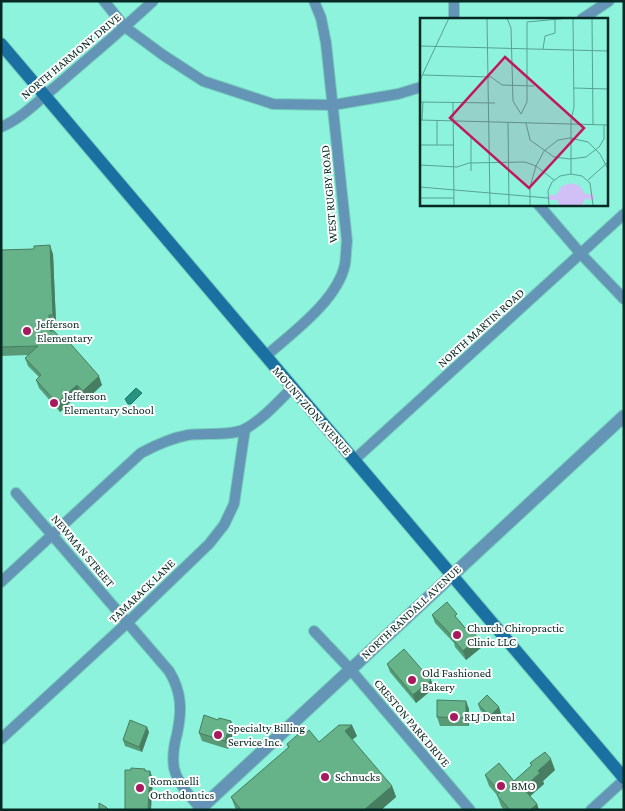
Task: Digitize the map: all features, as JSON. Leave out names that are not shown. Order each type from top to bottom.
[{"type":"main road","name":"MOUNT ZION AVENUE","points":[[1,44],[624,779]]},
{"type":"street","points":[[104,1],[125,27],[203,81],[273,104],[333,105],[398,94],[420,87]]},
{"type":"street","name":"NORTH HARMONY DRIVE","points":[[1,127],[23,113],[45,95],[153,1]]},
{"type":"street","name":"WEST RUGBY ROAD","points":[[266,356],[321,307],[334,288],[345,266],[347,241],[326,43],[314,1]]},
{"type":"street","points":[[454,1],[454,18]]},
{"type":"street","points":[[584,18],[609,1]]},
{"type":"street","points":[[539,205],[581,254],[624,299]]},
{"type":"street","name":"NORTH MARTIN ROAD","points":[[354,460],[624,214]]},
{"type":"street","points":[[1,582],[141,453],[163,442],[186,436],[236,432],[245,429],[266,414],[292,388]]},
{"type":"street","name":"NORTH RANDALL AVENUE","points":[[200,809],[624,416]]},
{"type":"street","name":"TAMARACK LANE","points":[[1,739],[127,623],[209,544],[224,525],[234,504],[245,429]]},
{"type":"street","name":"NEWMAN STREET","points":[[16,493],[176,681],[182,708],[174,748],[174,768],[180,782],[200,809]]},
{"type":"street","name":"CRESTON PARK DRIVE","points":[[314,631],[350,669],[470,810]]},
{"type":"street","points":[[591,810],[624,779]]},
{"type":"water","points":[[136,388],[142,393],[131,404],[128,404],[125,399]]},
{"type":"building","name":"Jefferson Elementary","points":[[50,245],[53,315],[49,315],[50,331],[54,331],[66,344],[69,342],[99,376],[83,391],[77,385],[57,403],[36,380],[41,375],[25,358],[38,346],[1,347],[1,250],[34,249],[34,246]]},
{"type":"building","name":"Church Chiropractic Clinic LLC","points":[[447,602],[465,628],[468,626],[478,638],[463,651],[453,637],[432,615]]},
{"type":"building","name":"Old Fashioned Bakery","points":[[404,649],[431,680],[413,695],[387,664]]},
{"type":"building","points":[[487,695],[499,707],[490,716],[478,704]]},
{"type":"building","points":[[437,700],[466,701],[466,718],[437,717]]},
{"type":"building","points":[[204,715],[218,720],[219,718],[231,721],[225,741],[199,733]]},
{"type":"building","points":[[130,720],[147,727],[139,747],[123,740]]},
{"type":"building","name":"Schnucks","points":[[339,725],[352,725],[345,731],[392,786],[364,810],[241,810],[231,797],[289,747],[287,744],[303,730],[306,733],[309,730],[319,742]]},
{"type":"building","points":[[545,752],[551,759],[538,771],[540,773],[523,788],[537,804],[530,810],[510,810],[497,795],[500,792],[485,775],[499,763],[514,781],[532,765],[530,763]]},
{"type":"building","points":[[131,768],[150,771],[148,810],[125,810],[125,770],[131,770]]},
{"type":"building","points":[[99,803],[106,807],[109,810],[99,810]]},
{"type":"place","name":"Jefferson Elementary","points":[[27,331]]},
{"type":"place","name":"Jefferson Elementary School","points":[[54,403]]},
{"type":"place","name":"Church Chiropractic Clinic LLC","points":[[457,635]]},
{"type":"place","name":"Old Fashioned Bakery","points":[[412,680]]},
{"type":"place","name":"RLJ Dental","points":[[454,717]]},
{"type":"place","name":"Specialty Billing Service Inc.","points":[[218,735]]},
{"type":"place","name":"Schnucks","points":[[325,777]]},
{"type":"place","name":"BMO","points":[[501,786]]},
{"type":"place","name":"Romanelli Orthodontics","points":[[140,788]]}]
